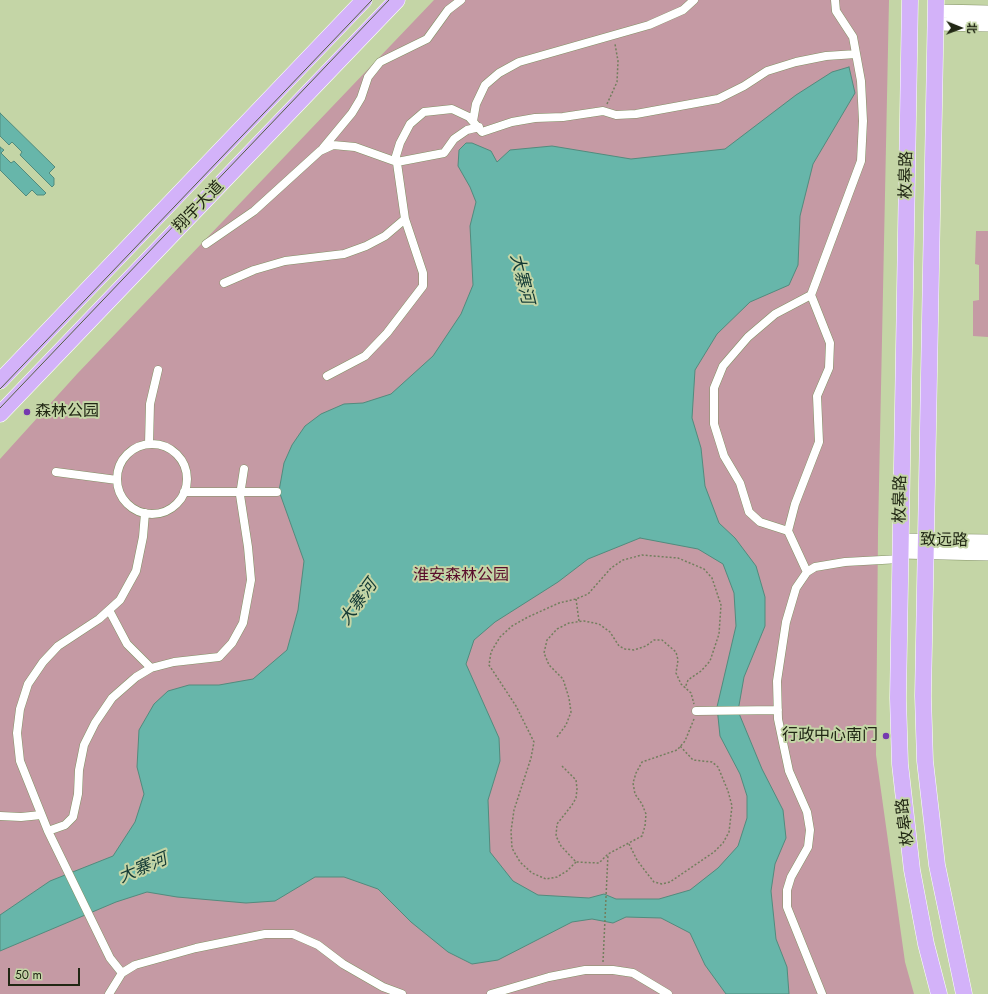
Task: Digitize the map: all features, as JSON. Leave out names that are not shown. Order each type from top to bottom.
[{"type":"main road","name":"翔宇大道","points":[[0,381],[364,0]]},
{"type":"main road","name":"翔宇大道","points":[[0,414],[397,0]]},
{"type":"main road","name":"枚皋路","points":[[910,0],[898,698],[903,800],[912,870],[926,944],[939,994]]},
{"type":"main road","name":"枚皋路","points":[[936,12],[923,696],[925,761],[937,865],[964,994]]},
{"type":"street","points":[[206,244],[254,211],[320,151],[352,113],[361,98],[368,77],[380,62],[427,39],[448,10],[461,0]]},
{"type":"street","points":[[476,124],[476,104],[485,85],[499,73],[519,62],[649,25],[683,10],[694,0]]},
{"type":"street","points":[[788,531],[760,522],[749,512],[740,483],[724,456],[714,424],[714,388],[723,366],[748,337],[775,314],[811,295],[861,161],[863,121],[861,81],[853,37],[836,11],[835,0]]},
{"type":"street","points":[[936,12],[988,12]]},
{"type":"street","points":[[936,12],[988,25]]},
{"type":"street","points":[[327,376],[365,356],[387,334],[423,286],[423,273],[405,219],[397,162],[400,142],[410,124],[424,112],[452,109],[469,117],[482,132],[512,122],[603,111],[616,115],[636,114],[675,105],[697,104],[718,99],[744,86],[767,71],[796,62],[826,56],[856,54]]},
{"type":"street","points":[[320,151],[333,145],[355,147],[397,162],[444,153],[454,140],[476,124]]},
{"type":"street","points":[[224,282],[254,270],[285,261],[344,254],[366,246],[385,236],[405,219]]},
{"type":"street","points":[[807,572],[788,531],[795,504],[819,442],[817,396],[829,368],[830,343],[811,295]]},
{"type":"street","points":[[149,444],[150,404],[158,370]]},
{"type":"street","points":[[149,444],[166,446],[176,453],[183,462],[187,473],[187,484],[177,504],[167,511],[156,514],[145,513],[134,509],[125,501],[117,480],[119,468],[124,458],[133,450],[149,444]]},
{"type":"street","points":[[48,831],[65,825],[73,817],[78,794],[79,770],[84,745],[95,723],[112,698],[136,677],[151,668],[174,662],[220,656],[232,643],[243,623],[251,580],[240,492],[244,469]]},
{"type":"street","points":[[56,472],[117,480]]},
{"type":"street","points":[[184,492],[277,492]]},
{"type":"street","points":[[122,973],[110,958],[94,928],[41,815],[20,761],[17,733],[20,709],[28,684],[43,662],[58,646],[99,619],[120,600],[136,571],[143,537],[145,513]]},
{"type":"street","name":"致远路","points":[[900,550],[927,546],[988,541]]},
{"type":"street","points":[[927,546],[988,554]]},
{"type":"street","points":[[822,994],[788,907],[787,890],[791,877],[808,847],[810,830],[807,812],[789,771],[778,710],[777,681],[786,622],[796,588],[807,572],[814,567],[900,550]]},
{"type":"street","points":[[109,610],[127,644],[151,668]]},
{"type":"street","points":[[696,711],[778,710]]},
{"type":"street","points":[[0,816],[21,818],[41,815]]},
{"type":"street","points":[[109,994],[122,973],[135,966],[196,948],[265,934],[293,934],[318,945],[343,964],[383,987],[402,994]]},
{"type":"street","points":[[490,994],[549,977],[585,970],[633,973],[668,994]]},
{"type":"path","points":[[603,111],[617,82],[618,61],[614,36]]},
{"type":"path","points":[[557,737],[566,725],[570,712],[570,705],[563,679],[549,665],[544,653],[547,640],[557,630],[569,623],[579,621],[599,624],[610,632],[619,646],[625,649],[634,650],[646,646],[654,640],[662,640],[676,652],[678,660],[676,673],[681,684],[685,688],[691,693],[696,711],[693,725],[685,741],[677,750],[642,762],[636,773],[633,783],[635,794],[646,814],[642,836],[630,844],[608,854],[599,862],[576,862],[567,871],[557,877],[546,879],[532,872],[520,862],[512,848],[511,831],[514,810],[531,758],[534,742],[516,706],[496,678],[489,665],[492,652],[500,637],[512,626],[559,603],[576,599],[588,594],[611,568],[623,560],[642,555],[678,558],[704,569],[712,578],[721,605],[719,634],[710,661],[701,671],[688,680],[685,688]]},
{"type":"path","points":[[576,599],[579,621]]},
{"type":"path","points":[[630,844],[637,860],[654,882],[662,884],[670,882],[714,852],[723,843],[730,832],[732,806],[728,790],[718,767],[712,762],[693,760],[680,746]]},
{"type":"path","points":[[562,766],[576,780],[577,789],[576,798],[572,805],[557,824],[556,836],[561,846],[576,862]]},
{"type":"path","points":[[603,970],[608,854]]},
{"type":"green space","name":"淮安森林公园","points":[[434,0],[889,0],[878,533],[876,755],[905,962],[914,994],[0,994],[0,459],[77,374]]},
{"type":"green space","points":[[976,231],[988,231],[988,337],[973,336],[973,301],[979,300],[979,265],[975,264]]},
{"type":"water","name":"大寨河","points":[[849,67],[855,93],[813,164],[800,216],[798,265],[789,285],[750,302],[717,334],[695,370],[692,418],[701,448],[705,486],[719,523],[735,538],[756,566],[765,597],[765,626],[744,677],[738,711],[762,769],[783,810],[786,838],[775,864],[771,891],[776,939],[787,967],[789,994],[726,994],[705,965],[690,933],[661,918],[626,917],[613,923],[592,919],[572,922],[498,960],[472,964],[448,952],[411,922],[378,889],[344,877],[315,877],[275,901],[246,903],[177,897],[147,892],[116,902],[0,951],[0,915],[50,881],[113,856],[135,822],[144,794],[137,767],[139,730],[154,704],[168,691],[189,685],[219,685],[253,679],[287,650],[298,610],[304,561],[279,491],[284,463],[292,445],[305,426],[321,414],[344,404],[363,403],[391,394],[433,356],[461,314],[473,285],[470,226],[476,202],[470,187],[458,166],[459,150],[466,143],[472,143],[491,151],[497,162],[510,150],[552,146],[631,159],[725,149],[796,95],[832,72]],"holes":[[[640,538],[698,549],[723,564],[734,593],[736,626],[717,707],[720,736],[740,774],[747,796],[747,818],[738,846],[718,868],[690,890],[659,899],[616,899],[604,894],[589,898],[538,895],[513,881],[490,852],[488,800],[500,761],[499,738],[466,664],[474,640],[495,622],[558,582],[588,559]]]},
{"type":"water","points":[[0,113],[55,167],[49,173],[54,178],[54,185],[52,187],[20,155],[22,152],[12,142],[9,145],[0,136]]},
{"type":"water","points":[[0,147],[4,150],[1,153],[11,163],[14,161],[46,193],[44,195],[37,195],[32,190],[26,196],[0,170]]},
{"type":"tram line","points":[[0,389],[372,0]]},
{"type":"tram line","points":[[0,408],[389,0]]},
{"type":"place","name":"森林公园","points":[[27,412]]},
{"type":"place","name":"行政中心南门","points":[[886,736]]}]
